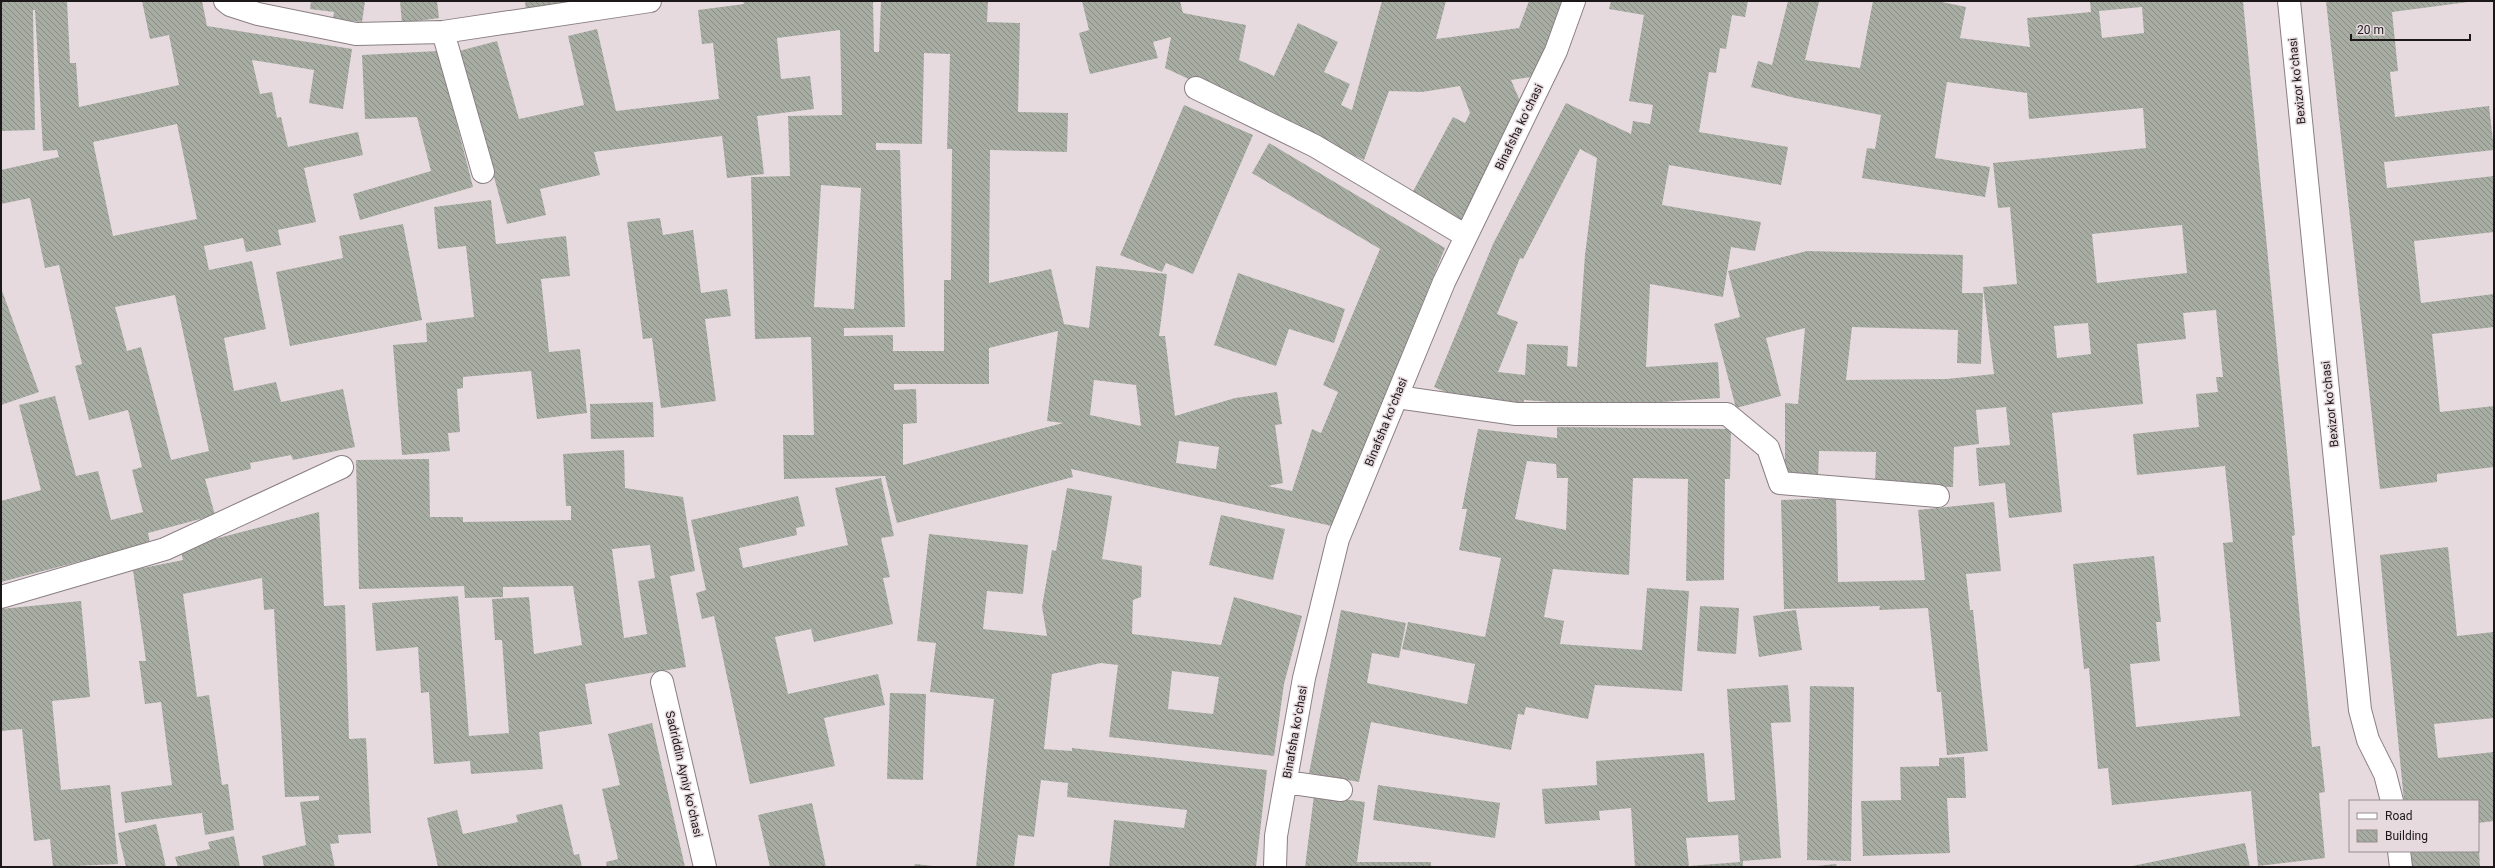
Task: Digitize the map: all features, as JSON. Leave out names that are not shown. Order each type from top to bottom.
[{"type":"street","points":[[225,1],[230,5],[258,14],[356,34],[443,32],[650,1]]},
{"type":"street","name":"Binafsha koʻchasi","points":[[1275,867],[1276,836],[1304,678],[1338,539],[1444,282],[1556,51],[1574,1]]},
{"type":"street","name":"Bexizor koʻchasi","points":[[2289,1],[2360,710],[2368,740],[2385,774],[2392,800]]},
{"type":"street","points":[[443,32],[483,172]]},
{"type":"street","points":[[1196,88],[1315,146],[1466,236]]},
{"type":"street","points":[[1397,397],[1516,414],[1727,414],[1768,448],[1780,483],[1938,496]]},
{"type":"street","points":[[1,597],[165,549],[342,467]]},
{"type":"street","name":"Sadriddin Ayniy koʻchasi","points":[[662,682],[705,867]]},
{"type":"street","points":[[1286,782],[1341,790]]},
{"type":"street","points":[[2399,852],[2401,867]]},
{"type":"building","points":[[1,1],[67,1],[70,63],[76,63],[79,107],[179,85],[169,35],[150,39],[142,1],[202,1],[207,26],[352,49],[343,109],[309,103],[314,70],[252,60],[260,94],[272,92],[277,118],[281,117],[288,147],[358,132],[363,155],[304,168],[316,222],[278,230],[281,245],[246,252],[243,238],[204,246],[209,270],[252,261],[266,329],[224,338],[234,391],[276,382],[281,402],[343,389],[355,447],[293,460],[291,455],[250,463],[251,469],[205,479],[215,515],[148,533],[150,543],[1,582],[1,501],[41,490],[19,405],[55,396],[76,476],[98,471],[111,520],[143,512],[132,470],[142,467],[128,410],[89,420],[75,366],[82,364],[59,265],[45,268],[30,198],[1,204],[1,170],[59,157],[57,150],[43,151],[35,10],[33,10],[35,130],[1,131]],"holes":[[[177,124],[197,219],[113,236],[93,142]],[[175,295],[209,451],[171,460],[141,347],[127,351],[115,307]]]},
{"type":"building","points":[[311,1],[365,1],[362,22],[333,19],[334,12],[310,9]]},
{"type":"building","points":[[400,1],[437,1],[439,18],[402,23]]},
{"type":"building","points":[[525,1],[582,1],[526,11]]},
{"type":"building","points":[[743,1],[873,1],[874,52],[879,52],[881,1],[988,1],[987,22],[1020,23],[1018,112],[1068,113],[1067,152],[990,150],[989,283],[1051,269],[1064,324],[1089,328],[1096,266],[1167,274],[1159,336],[1165,336],[1175,416],[1235,398],[1277,392],[1282,424],[1275,425],[1283,483],[1268,486],[1292,491],[1312,429],[1321,433],[1338,392],[1323,385],[1380,249],[1252,173],[1269,143],[1445,248],[1332,526],[1071,469],[1073,477],[897,523],[885,476],[784,479],[783,435],[814,435],[811,337],[755,339],[751,177],[790,176],[788,116],[842,115],[840,30],[777,38],[781,79],[810,76],[814,109],[757,116],[764,174],[727,178],[722,136],[594,152],[600,175],[540,189],[546,215],[507,224],[459,51],[497,41],[519,119],[584,105],[568,36],[597,29],[616,111],[719,99],[713,43],[702,44],[698,10],[744,4]],"holes":[[[924,53],[950,54],[947,149],[952,149],[951,280],[944,280],[944,351],[893,351],[893,335],[844,336],[844,328],[905,327],[900,150],[876,150],[876,143],[922,144]],[[821,185],[861,188],[854,309],[814,307]],[[1058,331],[1047,421],[1063,423],[903,465],[903,424],[917,423],[916,389],[894,390],[894,384],[989,384],[989,348]],[[1094,380],[1136,385],[1141,426],[1090,415]],[[1179,441],[1219,447],[1216,469],[1176,463]]]},
{"type":"building","points":[[1082,1],[1180,1],[1183,13],[1246,25],[1239,60],[1274,76],[1298,23],[1338,42],[1324,72],[1350,84],[1341,105],[1352,110],[1382,1],[1446,1],[1436,39],[1519,28],[1529,1],[1566,1],[1537,76],[1511,80],[1523,108],[1462,222],[1411,195],[1453,117],[1465,123],[1470,113],[1460,86],[1422,92],[1389,91],[1364,160],[1165,68],[1171,37],[1153,42],[1158,58],[1090,74],[1079,33],[1089,30]]},
{"type":"building","points":[[1611,1],[1748,1],[1745,17],[1732,15],[1726,49],[1720,48],[1716,73],[1709,72],[1699,132],[1788,147],[1781,185],[1669,165],[1662,205],[1761,222],[1755,251],[1731,247],[1723,297],[1650,284],[1646,367],[1718,362],[1720,398],[1606,406],[1524,400],[1523,406],[1464,400],[1434,387],[1493,244],[1566,103],[1631,134],[1633,121],[1650,124],[1653,105],[1629,101],[1644,15],[1609,9]],"holes":[[[1580,149],[1597,158],[1585,255],[1577,367],[1567,366],[1568,346],[1527,344],[1525,375],[1498,372],[1518,322],[1497,314],[1520,258],[1523,259]]]},
{"type":"building","points":[[1788,1],[1819,2],[1805,60],[1860,68],[1873,1],[1937,1],[1966,7],[1960,38],[2030,47],[2027,18],[2091,12],[2090,1],[2243,1],[2295,535],[2292,536],[2312,747],[2320,746],[2325,792],[2319,793],[2325,858],[2258,866],[2251,791],[2112,805],[2108,768],[2098,769],[2089,668],[2084,669],[2073,564],[2154,556],[2161,622],[2156,622],[2160,661],[2130,664],[2136,727],[2240,716],[2223,543],[2233,542],[2225,466],[2137,475],[2133,434],[2199,427],[2196,394],[2218,392],[2216,377],[2223,377],[2216,310],[2183,313],[2186,339],[2137,344],[2143,404],[2052,413],[2062,512],[2009,518],[2005,483],[1979,486],[1976,448],[2010,445],[2006,407],[1976,410],[1979,444],[1954,447],[1953,487],[1875,486],[1876,452],[1819,451],[1818,480],[1785,479],[1785,403],[1798,404],[1805,328],[1766,338],[1781,396],[1736,408],[1714,324],[1740,317],[1728,271],[1807,251],[1963,255],[1962,293],[1983,293],[1981,364],[1957,363],[1958,330],[1852,327],[1846,380],[1947,379],[1994,374],[1983,287],[2017,284],[2010,207],[1998,208],[1993,163],[2146,148],[2143,108],[2029,119],[2027,93],[1947,82],[1935,158],[1990,167],[1985,197],[1862,178],[1867,148],[1875,149],[1881,115],[1795,98],[1751,87],[1758,61],[1772,65]],"holes":[[[2142,7],[2144,33],[2102,38],[2099,11]],[[2182,225],[2187,273],[2097,283],[2092,234]],[[2088,323],[2091,354],[2057,358],[2054,326]]]},
{"type":"building","points":[[2326,1],[2476,1],[2392,12],[2398,71],[2390,72],[2395,117],[2489,106],[2494,150],[2384,162],[2387,188],[2494,176],[2494,232],[2414,241],[2421,303],[2494,294],[2494,327],[2432,334],[2440,412],[2494,406],[2494,467],[2437,474],[2437,482],[2380,489]]},
{"type":"building","points":[[438,51],[473,187],[360,220],[353,194],[431,171],[417,117],[365,119],[362,55]]},
{"type":"building","points":[[1184,105],[1253,135],[1193,274],[1166,263],[1162,272],[1120,255]]},
{"type":"building","points":[[491,200],[496,244],[566,236],[570,276],[541,279],[549,352],[580,349],[587,413],[537,419],[531,371],[463,377],[463,388],[457,389],[460,432],[448,433],[450,451],[402,455],[393,345],[427,342],[426,323],[474,317],[466,246],[438,249],[434,207]]},
{"type":"building","points":[[660,218],[663,235],[693,230],[701,293],[727,289],[731,316],[705,319],[716,401],[661,408],[652,338],[643,339],[627,222]]},
{"type":"building","points":[[403,224],[422,320],[290,346],[276,272],[343,258],[339,236]]},
{"type":"building","points":[[1238,273],[1345,309],[1334,343],[1289,329],[1276,366],[1214,345]]},
{"type":"building","points":[[1,288],[39,392],[1,405]]},
{"type":"building","points":[[653,402],[654,437],[591,439],[590,404]]},
{"type":"building","points":[[1557,427],[1731,429],[1730,479],[1725,479],[1724,580],[1686,581],[1688,479],[1633,478],[1629,575],[1553,569],[1544,617],[1564,621],[1560,644],[1642,650],[1647,588],[1689,591],[1682,691],[1595,685],[1588,719],[1526,707],[1524,715],[1518,714],[1511,750],[1371,722],[1359,782],[1309,773],[1341,610],[1406,623],[1399,658],[1372,653],[1367,683],[1467,704],[1475,664],[1402,649],[1408,622],[1485,637],[1501,558],[1459,550],[1467,509],[1462,509],[1478,429],[1557,438]],"holes":[[[1527,461],[1556,464],[1557,478],[1568,478],[1566,530],[1515,519]]]},
{"type":"building","points":[[624,450],[625,488],[683,497],[695,571],[670,576],[686,667],[585,684],[592,724],[539,732],[543,769],[471,774],[470,761],[434,764],[429,692],[421,693],[418,647],[376,651],[372,603],[458,596],[469,736],[509,733],[502,640],[495,640],[492,599],[529,597],[534,654],[582,645],[573,586],[503,587],[503,597],[465,598],[464,586],[359,589],[356,460],[429,459],[430,517],[463,517],[463,522],[571,520],[571,506],[566,506],[563,454]],"holes":[[[650,545],[655,578],[638,581],[647,634],[624,638],[612,549]]]},
{"type":"building","points":[[881,478],[894,536],[881,538],[890,577],[883,578],[893,624],[814,642],[811,629],[775,637],[788,694],[878,674],[885,705],[824,718],[835,766],[750,784],[714,616],[702,619],[696,593],[706,590],[691,520],[798,496],[805,526],[796,528],[797,535],[739,548],[743,568],[848,545],[835,488]]},
{"type":"building","points":[[1067,488],[1112,496],[1102,559],[1142,566],[1141,597],[1133,600],[1132,634],[1221,645],[1234,597],[1302,616],[1284,684],[1274,756],[1109,737],[1118,665],[1101,663],[1052,674],[1044,749],[1072,751],[1072,748],[1267,770],[1256,867],[1109,867],[1114,820],[1184,828],[1187,810],[1067,797],[1068,783],[1041,780],[1034,837],[1018,835],[1014,867],[976,867],[994,699],[930,692],[936,643],[917,641],[929,534],[1028,545],[1023,594],[987,591],[983,629],[1047,636],[1042,607],[1052,550],[1056,551]],"holes":[[[1172,671],[1219,677],[1213,714],[1168,709]]]},
{"type":"building","points":[[1836,498],[1838,582],[1925,580],[1918,510],[1994,502],[2001,571],[1966,574],[1970,610],[1973,610],[1988,751],[1947,755],[1941,692],[1937,692],[1928,608],[1879,610],[1880,606],[1784,609],[1781,500]]},
{"type":"building","points":[[319,512],[324,606],[345,605],[349,739],[366,738],[371,833],[338,835],[339,843],[330,844],[335,867],[264,867],[262,856],[306,845],[300,802],[319,800],[319,796],[285,797],[274,609],[264,610],[262,578],[183,594],[197,697],[209,695],[222,785],[228,784],[234,830],[205,835],[202,813],[125,823],[121,792],[172,785],[161,702],[145,704],[139,661],[146,661],[133,570],[183,560],[180,548]]},
{"type":"building","points":[[1221,515],[1285,529],[1273,580],[1209,565]]},
{"type":"building","points":[[2448,547],[2457,636],[2494,632],[2494,718],[2434,724],[2438,758],[2494,752],[2494,821],[2479,823],[2479,800],[2404,800],[2380,555]]},
{"type":"building","points":[[81,601],[90,697],[52,701],[61,790],[110,785],[118,864],[53,867],[50,839],[34,841],[22,729],[1,731],[1,609]]},
{"type":"building","points":[[1700,606],[1739,608],[1736,654],[1697,651]]},
{"type":"building","points":[[1796,610],[1802,650],[1759,657],[1753,616]]},
{"type":"building","points":[[1788,685],[1791,722],[1771,723],[1781,858],[1743,861],[1743,867],[1635,867],[1631,808],[1599,811],[1600,820],[1545,824],[1542,789],[1597,785],[1596,761],[1704,753],[1708,802],[1735,800],[1727,689]],"holes":[[[1738,835],[1740,862],[1689,866],[1686,838]]]},
{"type":"building","points":[[1810,686],[1854,687],[1851,861],[1807,860]]},
{"type":"building","points":[[890,693],[926,694],[923,780],[887,779]]},
{"type":"building","points":[[652,723],[685,867],[607,867],[606,862],[618,859],[602,789],[620,785],[608,734]]},
{"type":"building","points":[[1964,757],[1966,798],[1947,798],[1950,853],[1863,856],[1861,801],[1901,800],[1900,767],[1939,766],[1939,758]]},
{"type":"building","points":[[1378,785],[1500,803],[1495,838],[1373,820]]},
{"type":"building","points":[[1314,795],[1365,802],[1357,862],[1431,862],[1431,867],[1305,867]]},
{"type":"building","points":[[812,803],[826,867],[770,867],[758,815]]},
{"type":"building","points":[[562,804],[574,855],[579,854],[582,867],[438,867],[427,818],[457,810],[463,834],[518,822],[516,815]]},
{"type":"building","points":[[156,824],[166,867],[126,867],[118,833]]},
{"type":"building","points":[[234,836],[240,867],[178,867],[175,857],[210,849],[208,842]]},
{"type":"building","points":[[2245,843],[2250,867],[2132,867],[2132,866]]},
{"type":"building","points":[[2479,851],[2480,867],[2411,867],[2409,852]]},
{"type":"building","points":[[915,864],[933,866],[933,867],[914,867]]},
{"type":"building","points":[[1836,864],[1837,867],[1817,867],[1817,866]]}]
